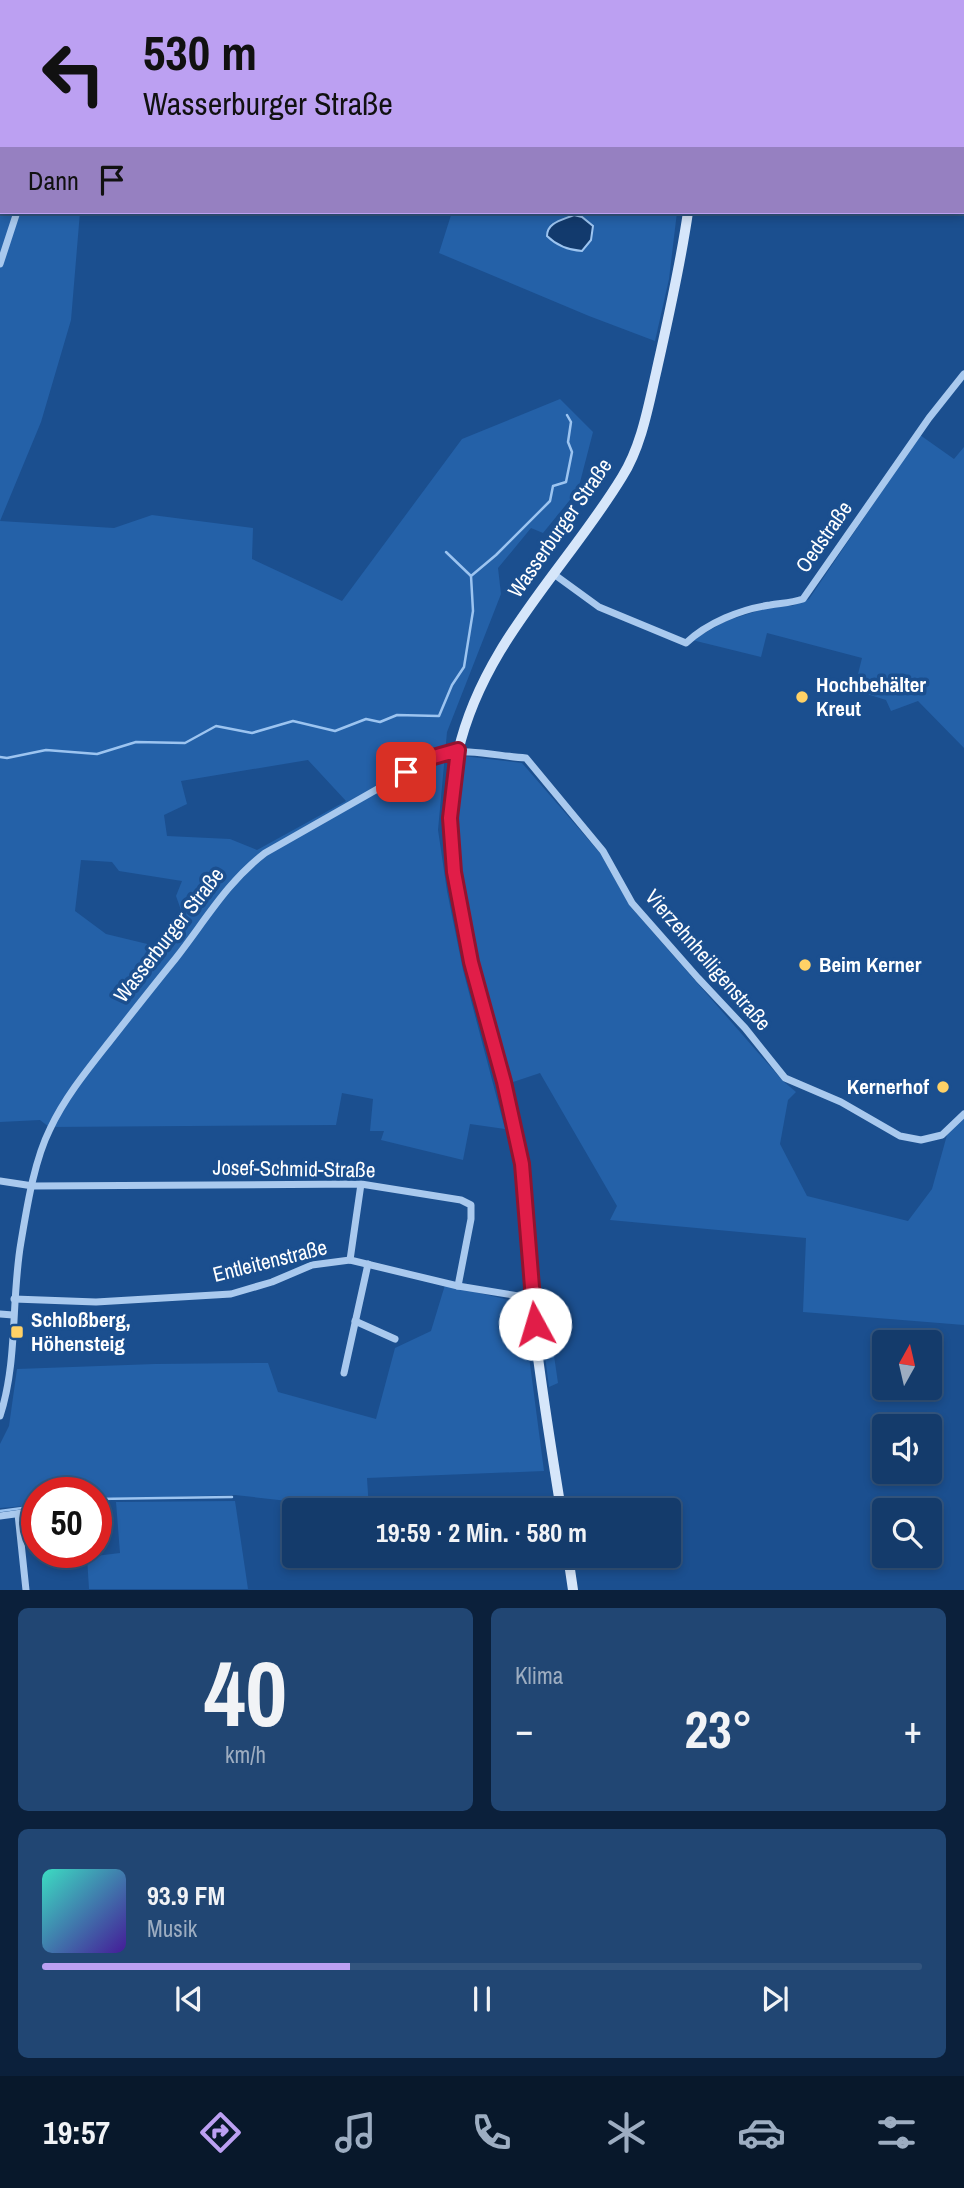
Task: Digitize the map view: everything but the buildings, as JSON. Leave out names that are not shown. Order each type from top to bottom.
[{"type":"main road","name":"Wasserburger Straße","points":[[458,750],[482,681],[494,659],[525,611],[555,575],[623,476],[636,448],[680,272],[688,214]]},
{"type":"main road","points":[[458,750],[450,818],[454,872],[471,962],[504,1082],[522,1164],[531,1298],[559,1498]]},
{"type":"main road","points":[[570,1568],[573,1590]]},
{"type":"street","points":[[0,264],[16,214]]},
{"type":"street","name":"Oedstraße","points":[[555,575],[598,607],[686,643],[724,618],[803,599],[929,418],[964,374]]},
{"type":"street","name":"Vierzehnheiligenstraße","points":[[458,750],[491,756],[526,758],[603,851],[632,903],[746,1028],[785,1078],[841,1102],[900,1136],[920,1140],[942,1135],[964,1114]]},
{"type":"street","name":"Wasserburger Straße","points":[[0,1416],[10,1370],[14,1299],[21,1243],[39,1157],[49,1129],[76,1084],[225,890],[251,863],[430,758],[458,750]]},
{"type":"street","name":"Josef-Schmid-Straße","points":[[0,1181],[33,1186],[361,1184],[461,1199],[471,1205],[471,1219],[458,1286]]},
{"type":"street","points":[[350,1260],[361,1184]]},
{"type":"street","name":"Entleitenstraße","points":[[14,1299],[96,1303],[231,1294],[272,1282],[312,1265],[350,1260],[458,1286],[531,1298]]},
{"type":"street","points":[[344,1373],[368,1264]]},
{"type":"street","points":[[0,1314],[13,1315]]},
{"type":"street","points":[[355,1321],[395,1339]]},
{"type":"street","points":[[18,1514],[26,1590]]},
{"type":"street","points":[[0,1517],[21,1514]]},
{"type":"shaded area","points":[[0,214],[80,214],[71,320],[41,422],[0,521]]},
{"type":"shaded area","points":[[451,214],[677,214],[669,279],[655,341],[439,253]],"holes":[[[574,215],[582,217],[593,226],[591,240],[551,224]]]},
{"type":"shaded area","points":[[574,215],[582,217],[593,226],[591,240],[582,251],[563,247],[547,236],[553,225]]},
{"type":"shaded area","points":[[560,399],[593,432],[578,490],[543,533],[531,528],[498,568],[501,594],[447,732],[438,830],[463,970],[505,1129],[470,1124],[463,1160],[381,1140],[384,1131],[370,1131],[373,1099],[342,1093],[336,1125],[49,1127],[40,1120],[0,1122],[0,521],[114,528],[152,515],[253,528],[252,559],[342,601],[462,439]],"holes":[[[308,760],[346,801],[257,850],[230,839],[167,836],[164,815],[187,804],[181,781]],[[81,860],[112,862],[119,871],[182,881],[176,896],[186,924],[168,949],[106,934],[75,911]]]},
{"type":"shaded area","points":[[920,435],[954,459],[964,447],[964,748],[918,701],[891,711],[886,700],[854,690],[862,658],[767,633],[761,657],[692,640],[726,621],[773,606],[792,606],[809,599]]},
{"type":"shaded area","points":[[463,756],[522,763],[600,853],[630,906],[782,1080],[796,1092],[788,1100],[780,1144],[807,1196],[908,1221],[932,1189],[947,1135],[964,1116],[964,1325],[803,1312],[806,1238],[610,1220],[617,1206],[540,1073],[510,1083],[478,962],[462,880],[458,797]]},
{"type":"shaded area","points":[[445,1285],[522,1303],[544,1471],[367,1478],[368,1498],[282,1498],[282,1500],[235,1495],[112,1499],[112,1477],[21,1477],[21,1506],[0,1508],[0,1444],[9,1426],[17,1369],[268,1363],[278,1392],[376,1419],[395,1348],[431,1331]]},
{"type":"shaded area","points":[[540,1317],[550,1328],[558,1383],[549,1387]]},
{"type":"shaded area","points":[[235,1501],[248,1589],[89,1589],[88,1568],[112,1568],[112,1554],[120,1553],[116,1502]]},
{"type":"waterway","points":[[0,757],[46,750],[97,754],[136,742],[185,743],[216,726],[252,733],[293,721],[335,731],[366,719],[380,722],[397,715],[439,716],[452,685],[464,667],[473,611],[471,576],[550,501],[553,486],[566,482],[572,452],[568,442],[571,422],[567,415]]},
{"type":"waterway","points":[[446,552],[471,576]]},
{"type":"waterway","points":[[112,1499],[232,1497]]},
{"type":"waterway","points":[[0,1511],[21,1508]]},
{"type":"place","name":"Hochbehälter Kreut","points":[[802,697]]},
{"type":"place","name":"Beim Kerner","points":[[805,965]]},
{"type":"place","name":"Kernerhof","points":[[943,1087]]},
{"type":"place","name":"Schloßberg, Höhensteig","points":[[17,1332]]},
{"type":"route","points":[[406,772],[439,754],[458,750],[450,818],[454,872],[471,962],[517,1136],[522,1164],[535,1324]]}]
